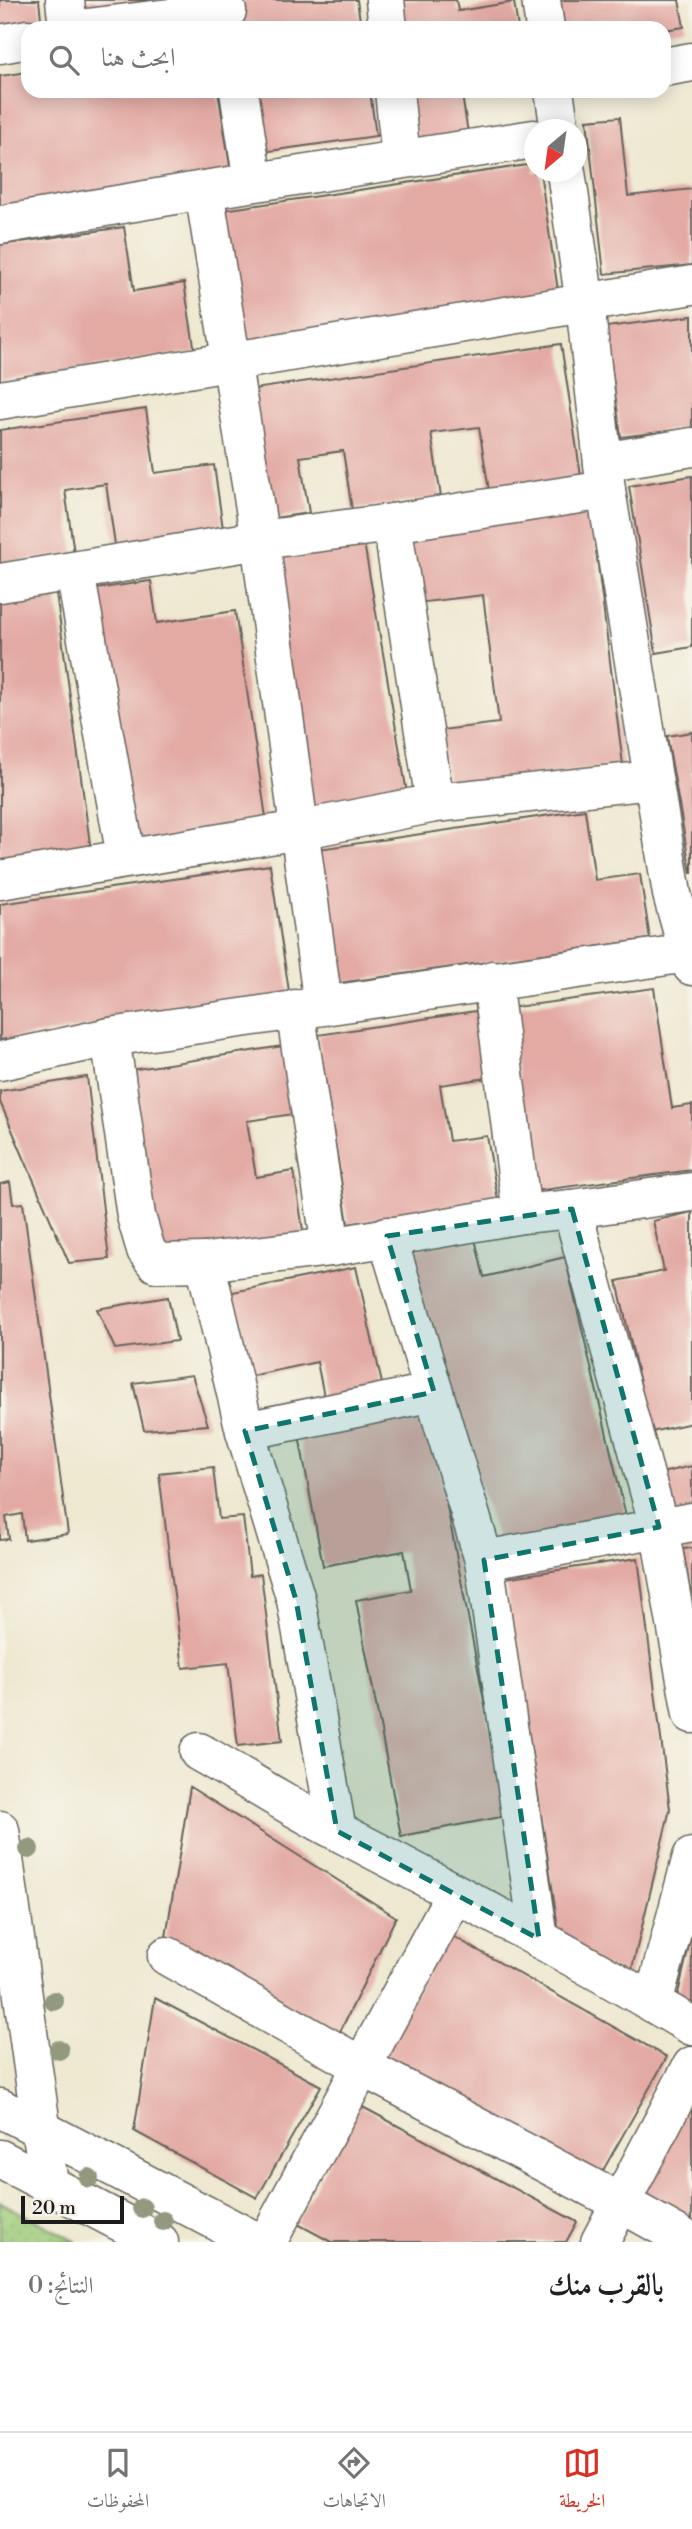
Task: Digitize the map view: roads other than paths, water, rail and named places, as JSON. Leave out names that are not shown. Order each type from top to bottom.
[{"type":"street","points":[[65,0],[67,21]]},
{"type":"street","points":[[385,0],[387,21]]},
{"type":"street","points":[[541,0],[544,21]]},
{"type":"street","points":[[153,21],[228,13]]},
{"type":"street","points":[[0,44],[21,40]]},
{"type":"street","points":[[671,65],[692,62]]},
{"type":"street","points":[[240,98],[253,182]]},
{"type":"street","points":[[395,98],[401,158]]},
{"type":"street","points":[[556,98],[559,119]]},
{"type":"street","points":[[0,225],[401,158],[524,140]]},
{"type":"street","points":[[0,1061],[110,1037],[309,1007],[492,980],[690,959],[682,892],[652,780],[604,476],[586,304],[568,182]]},
{"type":"street","points":[[204,190],[260,540],[299,830],[309,1007],[331,1247]]},
{"type":"street","points":[[0,400],[692,285]]},
{"type":"street","points":[[0,583],[260,540],[392,523],[604,476],[692,447]]},
{"type":"street","points":[[392,523],[435,803]]},
{"type":"street","points":[[75,572],[126,857]]},
{"type":"street","points":[[0,880],[299,830],[435,803],[652,780]]},
{"type":"street","points":[[492,980],[522,1214]]},
{"type":"street","points":[[110,1037],[136,1216],[146,1250],[156,1263],[205,1262],[331,1247],[522,1214],[692,1192]]},
{"type":"street","points":[[572,1209],[676,1525],[692,1714]]},
{"type":"street","points":[[387,1236],[484,1560],[539,1939]]},
{"type":"street","points":[[205,1262],[245,1431],[296,1600],[337,1831]]},
{"type":"street","points":[[245,1431],[434,1392]]},
{"type":"street","points":[[484,1560],[676,1525]]},
{"type":"street","points":[[199,1752],[692,2026]]},
{"type":"street","points":[[0,1830],[49,2183]]},
{"type":"street","points":[[653,2003],[692,1857]]},
{"type":"street","points":[[267,2242],[455,1894]]},
{"type":"street","points":[[167,1956],[361,2066],[691,2242]]},
{"type":"street","points":[[600,2242],[692,2066]]},
{"type":"street","points":[[0,2108],[257,2242]]},
{"type":"street","points":[[0,2159],[159,2242]]}]
